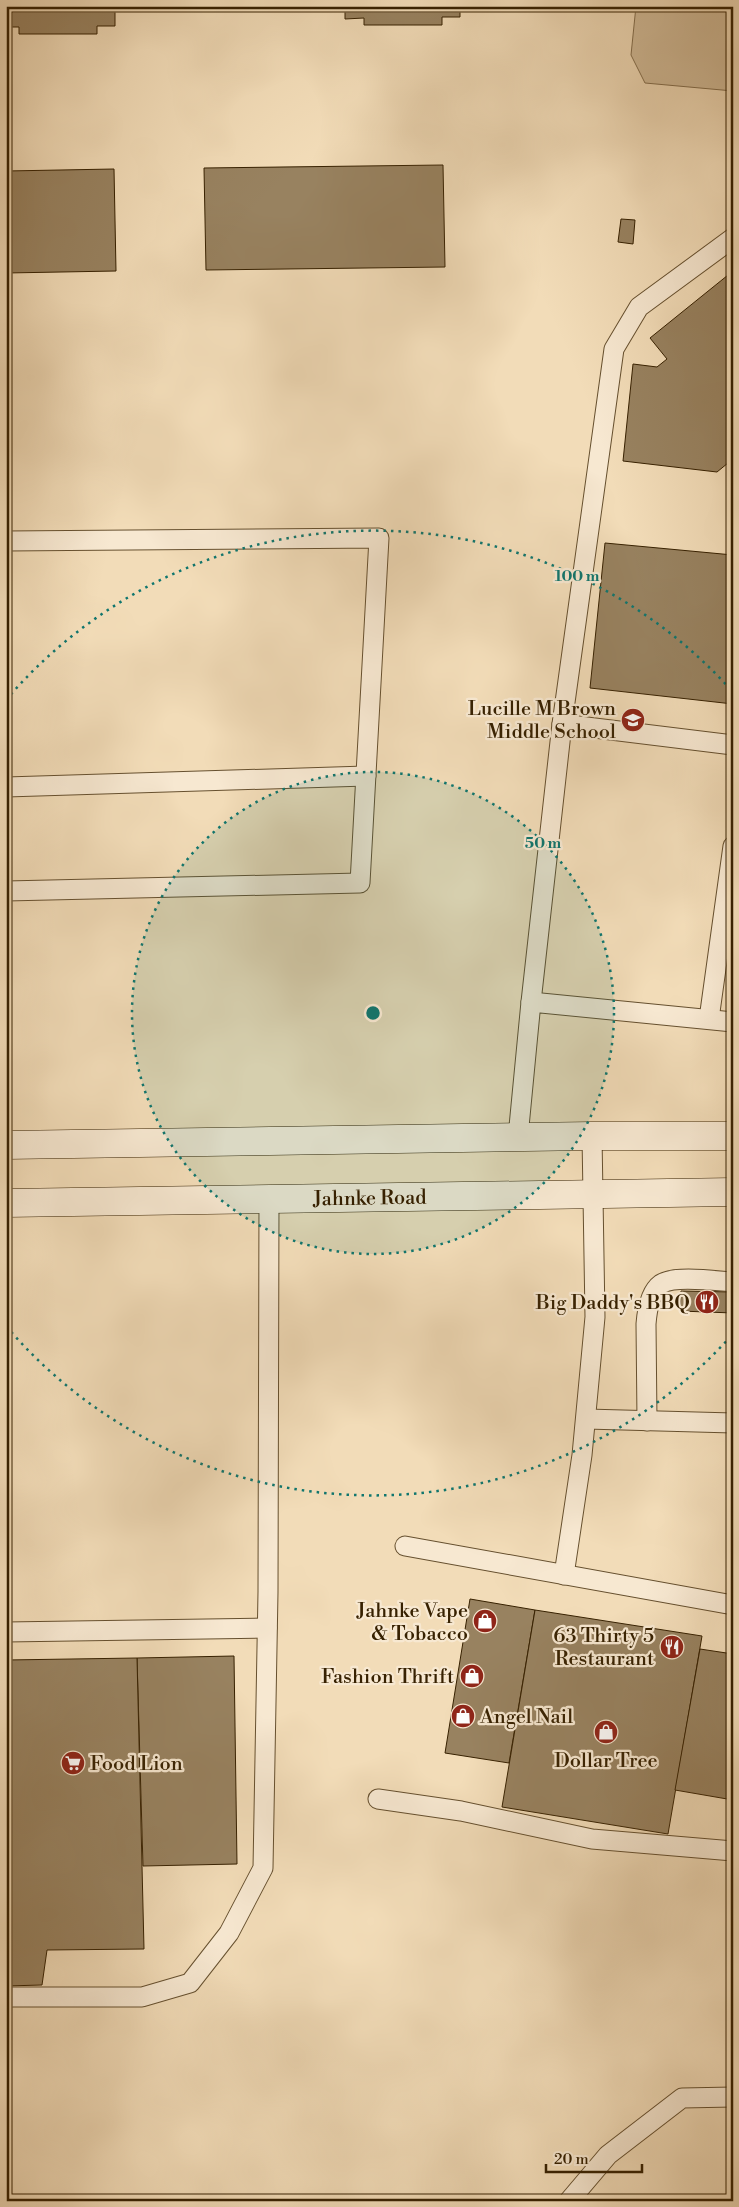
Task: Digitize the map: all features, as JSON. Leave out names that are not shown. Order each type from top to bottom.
[{"type":"main road","points":[[6,1145],[592,1136],[733,1136]]},
{"type":"main road","name":"Jahnke Road","points":[[6,1203],[733,1192]]},
{"type":"lane","points":[[518,1137],[562,724],[614,349],[639,307],[733,238]]},
{"type":"lane","points":[[6,541],[379,538],[360,883],[6,890]]},
{"type":"lane","points":[[562,724],[733,745]]},
{"type":"lane","points":[[6,787],[366,776]]},
{"type":"lane","points":[[709,1019],[733,846]]},
{"type":"lane","points":[[531,1002],[733,1022]]},
{"type":"lane","points":[[564,1574],[586,1420],[594,1317],[592,1136]]},
{"type":"lane","points":[[6,1997],[142,1997],[190,1983],[229,1933],[263,1868],[267,1628],[269,1198]]},
{"type":"lane","points":[[647,1421],[646,1324],[647,1310],[653,1294],[661,1284],[674,1280],[733,1282]]},
{"type":"lane","points":[[586,1420],[733,1423]]},
{"type":"lane","points":[[405,1546],[733,1604]]},
{"type":"lane","points":[[6,1632],[267,1628]]},
{"type":"lane","points":[[378,1799],[461,1811],[592,1838],[733,1851]]},
{"type":"lane","points":[[569,2201],[608,2155],[682,2098],[733,2097]]},
{"type":"shaded area","points":[[636,6],[733,6],[733,91],[645,83],[631,55]]},
{"type":"building","points":[[6,6],[115,6],[115,26],[97,26],[97,34],[19,34],[19,27],[6,27]]},
{"type":"building","points":[[345,6],[460,6],[460,17],[442,17],[442,25],[364,25],[364,18],[345,19]]},
{"type":"building","points":[[443,165],[445,267],[206,270],[204,168]]},
{"type":"building","points":[[114,169],[116,271],[6,273],[6,171]]},
{"type":"building","points":[[621,219],[635,220],[633,244],[618,242]]},
{"type":"building","points":[[733,271],[733,469],[728,463],[717,472],[623,461],[633,364],[657,367],[667,359],[650,338]]},
{"type":"building","points":[[605,543],[733,555],[733,704],[590,688]]},
{"type":"building","name":"Big Daddy's BBQ","points":[[681,1291],[733,1292],[733,1313],[680,1311]]},
{"type":"building","points":[[470,1599],[535,1610],[509,1763],[445,1753]]},
{"type":"building","points":[[535,1610],[702,1636],[668,1834],[502,1807]]},
{"type":"building","points":[[700,1649],[733,1654],[733,1800],[675,1790]]},
{"type":"building","points":[[234,1656],[237,1864],[143,1866],[137,1658]]},
{"type":"building","name":"Food Lion","points":[[137,1658],[144,1949],[47,1950],[42,1985],[6,1986],[6,1660]]},
{"type":"building","points":[[733,2196],[733,2201],[701,2201]]},
{"type":"place","name":"Lucille M Brown Middle School","points":[[633,720]]},
{"type":"place","name":"Big Daddy's BBQ","points":[[707,1302]]},
{"type":"place","name":"Jahnke Vape & Tobacco","points":[[485,1621]]},
{"type":"place","name":"63 Thirty 5 Restaurant","points":[[672,1647]]},
{"type":"place","name":"Fashion Thrift","points":[[472,1676]]},
{"type":"place","name":"Angel Nail","points":[[463,1716]]},
{"type":"place","name":"Dollar Tree","points":[[606,1732]]},
{"type":"place","name":"Food Lion","points":[[73,1763]]}]
